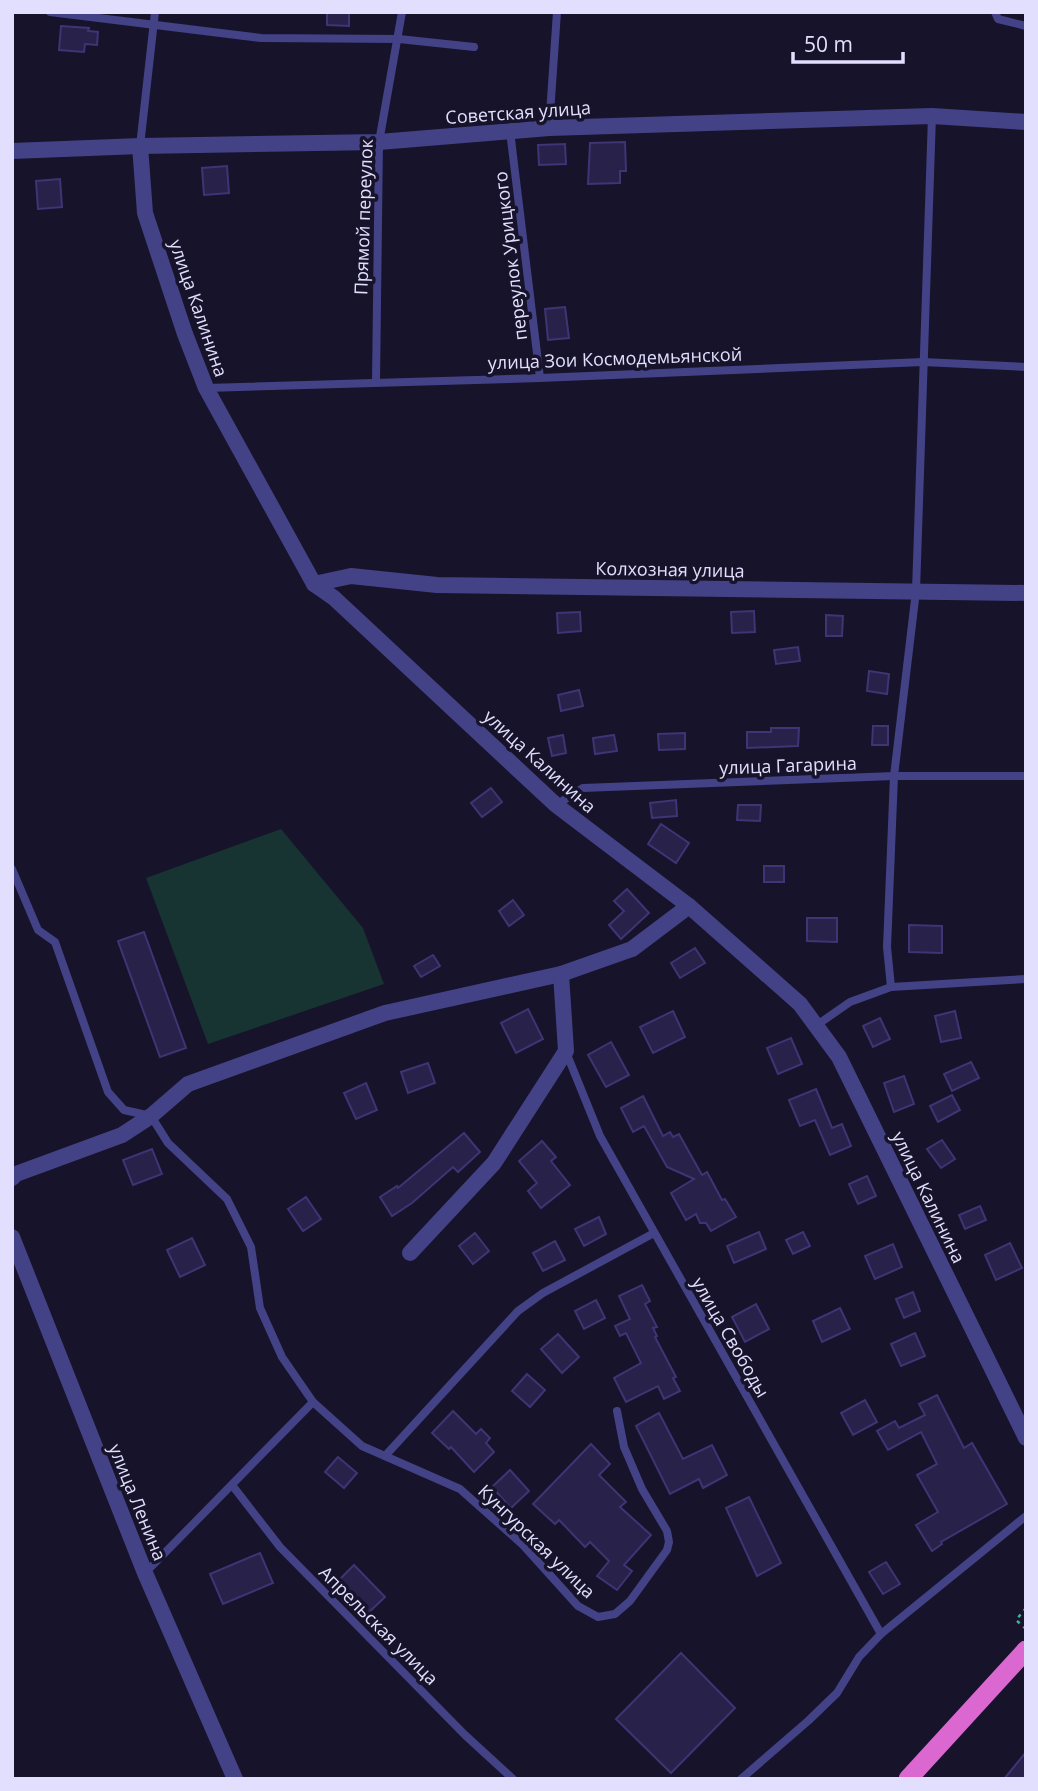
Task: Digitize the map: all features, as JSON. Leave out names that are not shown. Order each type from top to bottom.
[{"type":"highway","points":[[908,1779],[1026,1650]]},
{"type":"street","name":"Советская улица","points":[[12,151],[379,142],[549,128],[932,116],[1026,122]]},
{"type":"street","name":"улица Калинина","points":[[140,146],[145,212],[185,334],[206,388],[314,584],[334,598],[556,805],[689,905],[800,1004],[817,1024],[839,1057],[1026,1437]]},
{"type":"street","name":"Колхозная улица","points":[[314,584],[351,576],[437,585],[1026,593]]},
{"type":"street","points":[[12,1178],[16,1174],[122,1135],[151,1116],[188,1084],[372,1018],[561,974],[632,949],[689,905]]},
{"type":"street","points":[[410,1253],[494,1163],[566,1051],[561,974]]},
{"type":"street","name":"улица Ленина","points":[[12,1237],[145,1573],[235,1779]]},
{"type":"lane","points":[[50,12],[261,37],[399,39],[474,47]]},
{"type":"lane","points":[[140,146],[155,12]]},
{"type":"lane","name":"Прямой переулок","points":[[376,382],[379,142],[402,12]]},
{"type":"lane","points":[[549,128],[557,12]]},
{"type":"lane","points":[[995,12],[998,19],[1026,26]]},
{"type":"lane","points":[[891,987],[887,947],[894,776],[916,591],[932,116]]},
{"type":"lane","name":"переулок Урицкого","points":[[510,131],[540,377]]},
{"type":"lane","name":"улица Зои Космодемьянской","points":[[206,388],[923,362],[1026,367]]},
{"type":"lane","name":"улица Гагарина","points":[[556,805],[583,788],[894,776],[1026,776]]},
{"type":"lane","points":[[12,869],[38,930],[55,942],[108,1092],[124,1110],[151,1116]]},
{"type":"lane","points":[[817,1024],[850,1002],[891,987],[1026,979]]},
{"type":"lane","name":"улица Свободы","points":[[566,1051],[600,1136],[881,1633]]},
{"type":"lane","name":"Кунгурская улица","points":[[151,1116],[168,1143],[227,1199],[251,1247],[260,1308],[282,1357],[313,1402],[362,1446],[460,1489],[523,1545],[578,1606],[598,1616],[615,1614],[630,1601],[667,1550],[669,1542],[667,1531],[642,1489],[624,1447],[617,1411]]},
{"type":"lane","points":[[385,1455],[517,1311],[543,1293],[654,1233]]},
{"type":"lane","points":[[145,1573],[313,1402]]},
{"type":"lane","name":"Апрельская улица","points":[[232,1485],[280,1547],[465,1735],[513,1779]]},
{"type":"lane","points":[[741,1779],[837,1693],[859,1657],[881,1633],[1026,1516]]},
{"type":"path","points":[[1026,1608],[1016,1620],[1026,1629]]},
{"type":"green space","points":[[281,829],[363,928],[384,984],[208,1044],[146,878]]},
{"type":"building","points":[[327,12],[349,12],[349,26],[327,25]]},
{"type":"building","points":[[61,26],[89,28],[88,31],[98,32],[97,45],[85,44],[84,52],[59,50]]},
{"type":"building","points":[[625,142],[626,171],[620,171],[620,183],[588,184],[590,143]]},
{"type":"building","points":[[565,144],[566,164],[539,165],[538,145]]},
{"type":"building","points":[[227,166],[229,193],[204,195],[202,168]]},
{"type":"building","points":[[60,179],[62,207],[38,209],[36,181]]},
{"type":"building","points":[[565,307],[569,338],[548,340],[545,309]]},
{"type":"building","points":[[754,611],[755,632],[732,633],[731,612]]},
{"type":"building","points":[[580,612],[581,631],[558,633],[557,613]]},
{"type":"building","points":[[826,615],[843,616],[842,636],[826,636]]},
{"type":"building","points":[[798,647],[800,661],[776,664],[774,650]]},
{"type":"building","points":[[869,671],[889,674],[887,694],[867,691]]},
{"type":"building","points":[[579,690],[583,706],[561,711],[558,695]]},
{"type":"building","points":[[873,726],[888,726],[888,745],[872,745]]},
{"type":"building","points":[[771,728],[799,728],[798,746],[747,748],[747,732],[771,732]]},
{"type":"building","points":[[685,733],[685,749],[659,750],[658,734]]},
{"type":"building","points":[[563,735],[566,753],[552,756],[548,738]]},
{"type":"building","points":[[614,735],[617,751],[595,754],[593,738]]},
{"type":"building","points":[[491,788],[502,802],[482,817],[471,803]]},
{"type":"building","points":[[676,800],[677,816],[652,818],[650,803]]},
{"type":"building","points":[[738,805],[761,805],[760,821],[737,820]]},
{"type":"building","points":[[661,824],[689,843],[676,863],[648,844]]},
{"type":"building","points":[[764,866],[784,866],[784,882],[764,882]]},
{"type":"building","points":[[627,889],[649,913],[621,939],[609,925],[624,911],[614,901]]},
{"type":"building","points":[[513,900],[524,915],[509,926],[499,911]]},
{"type":"building","points":[[807,918],[837,918],[837,942],[807,941]]},
{"type":"building","points":[[909,925],[942,926],[942,953],[909,952]]},
{"type":"building","points":[[144,932],[186,1048],[160,1057],[118,941]]},
{"type":"building","points":[[695,948],[705,963],[680,978],[671,963]]},
{"type":"building","points":[[433,955],[440,966],[421,977],[414,966]]},
{"type":"building","points":[[528,1009],[543,1039],[516,1053],[501,1023]]},
{"type":"building","points":[[673,1011],[685,1037],[653,1053],[640,1027]]},
{"type":"building","points":[[955,1011],[961,1038],[941,1042],[935,1016]]},
{"type":"building","points":[[880,1018],[890,1039],[873,1047],[863,1026]]},
{"type":"building","points":[[791,1038],[802,1064],[778,1074],[767,1048]]},
{"type":"building","points":[[611,1042],[629,1075],[606,1087],[588,1055]]},
{"type":"building","points":[[971,1062],[979,1078],[952,1091],[944,1074]]},
{"type":"building","points":[[428,1063],[435,1083],[408,1093],[401,1072]]},
{"type":"building","points":[[904,1076],[914,1104],[894,1112],[884,1083]]},
{"type":"building","points":[[366,1083],[377,1110],[356,1119],[344,1093]]},
{"type":"building","points":[[816,1089],[832,1128],[842,1124],[851,1146],[830,1155],[815,1120],[800,1126],[789,1100]]},
{"type":"building","points":[[952,1095],[960,1110],[938,1122],[930,1106]]},
{"type":"building","points":[[643,1096],[663,1136],[670,1132],[673,1137],[679,1134],[702,1175],[707,1172],[722,1200],[725,1199],[736,1217],[711,1231],[706,1223],[700,1223],[696,1214],[686,1220],[671,1193],[694,1179],[667,1167],[644,1126],[633,1132],[621,1108]]},
{"type":"building","points":[[464,1133],[480,1152],[458,1172],[453,1167],[412,1203],[392,1216],[380,1197],[397,1186],[398,1188]]},
{"type":"building","points":[[942,1140],[955,1159],[941,1168],[927,1149]]},
{"type":"building","points":[[542,1141],[556,1157],[551,1161],[570,1185],[541,1208],[528,1191],[537,1183],[519,1161]]},
{"type":"building","points":[[152,1149],[162,1174],[133,1185],[123,1160]]},
{"type":"building","points":[[867,1176],[876,1196],[858,1204],[849,1184]]},
{"type":"building","points":[[306,1197],[321,1219],[303,1231],[288,1209]]},
{"type":"building","points":[[980,1206],[986,1220],[965,1229],[959,1215]]},
{"type":"building","points":[[599,1217],[606,1234],[584,1246],[575,1229]]},
{"type":"building","points":[[759,1232],[766,1249],[734,1263],[727,1246]]},
{"type":"building","points":[[803,1232],[810,1246],[793,1254],[786,1240]]},
{"type":"building","points":[[475,1233],[489,1251],[473,1264],[459,1246]]},
{"type":"building","points":[[192,1238],[205,1265],[180,1277],[167,1250]]},
{"type":"building","points":[[555,1241],[565,1260],[543,1271],[533,1253]]},
{"type":"building","points":[[1010,1243],[1022,1268],[996,1280],[985,1255]]},
{"type":"building","points":[[893,1244],[902,1267],[875,1279],[865,1256]]},
{"type":"building","points":[[642,1285],[650,1301],[645,1304],[657,1327],[653,1328],[657,1336],[655,1337],[676,1377],[673,1378],[680,1391],[664,1399],[658,1386],[626,1402],[614,1378],[641,1363],[626,1333],[620,1336],[615,1326],[630,1319],[619,1296]]},
{"type":"building","points":[[913,1292],[920,1311],[904,1318],[896,1299]]},
{"type":"building","points":[[596,1300],[605,1318],[584,1329],[575,1311]]},
{"type":"building","points":[[756,1304],[769,1329],[745,1342],[732,1317]]},
{"type":"building","points":[[840,1308],[850,1329],[822,1342],[813,1321]]},
{"type":"building","points":[[915,1333],[925,1356],[901,1366],[891,1344]]},
{"type":"building","points":[[558,1334],[579,1357],[562,1373],[541,1349]]},
{"type":"building","points":[[527,1374],[545,1390],[530,1407],[512,1391]]},
{"type":"building","points":[[937,1395],[964,1448],[972,1443],[1007,1504],[941,1542],[942,1544],[932,1551],[916,1525],[938,1512],[917,1475],[937,1464],[921,1432],[888,1450],[877,1431],[895,1421],[899,1428],[925,1415],[919,1404]]},
{"type":"building","points":[[865,1400],[877,1422],[853,1435],[841,1413]]},
{"type":"building","points":[[453,1411],[476,1434],[481,1429],[490,1438],[486,1443],[494,1452],[474,1472],[451,1447],[449,1449],[432,1433]]},
{"type":"building","points":[[659,1413],[683,1459],[712,1445],[727,1475],[703,1488],[699,1479],[670,1494],[636,1426]]},
{"type":"building","points":[[591,1444],[610,1464],[599,1475],[626,1502],[620,1507],[651,1535],[624,1565],[632,1571],[617,1590],[597,1576],[609,1561],[590,1542],[585,1547],[559,1520],[555,1524],[533,1504]]},
{"type":"building","points":[[338,1457],[357,1473],[344,1488],[325,1472]]},
{"type":"building","points":[[510,1470],[529,1491],[511,1508],[492,1487]]},
{"type":"building","points":[[749,1497],[781,1563],[757,1576],[726,1508]]},
{"type":"building","points":[[260,1553],[273,1583],[223,1604],[210,1574]]},
{"type":"building","points":[[886,1562],[900,1584],[883,1594],[869,1572]]},
{"type":"building","points":[[354,1565],[385,1597],[365,1616],[335,1584]]},
{"type":"building","points":[[681,1653],[735,1708],[671,1773],[616,1719]]},
{"type":"building","points":[[1026,1752],[1026,1779],[1004,1779]]}]
